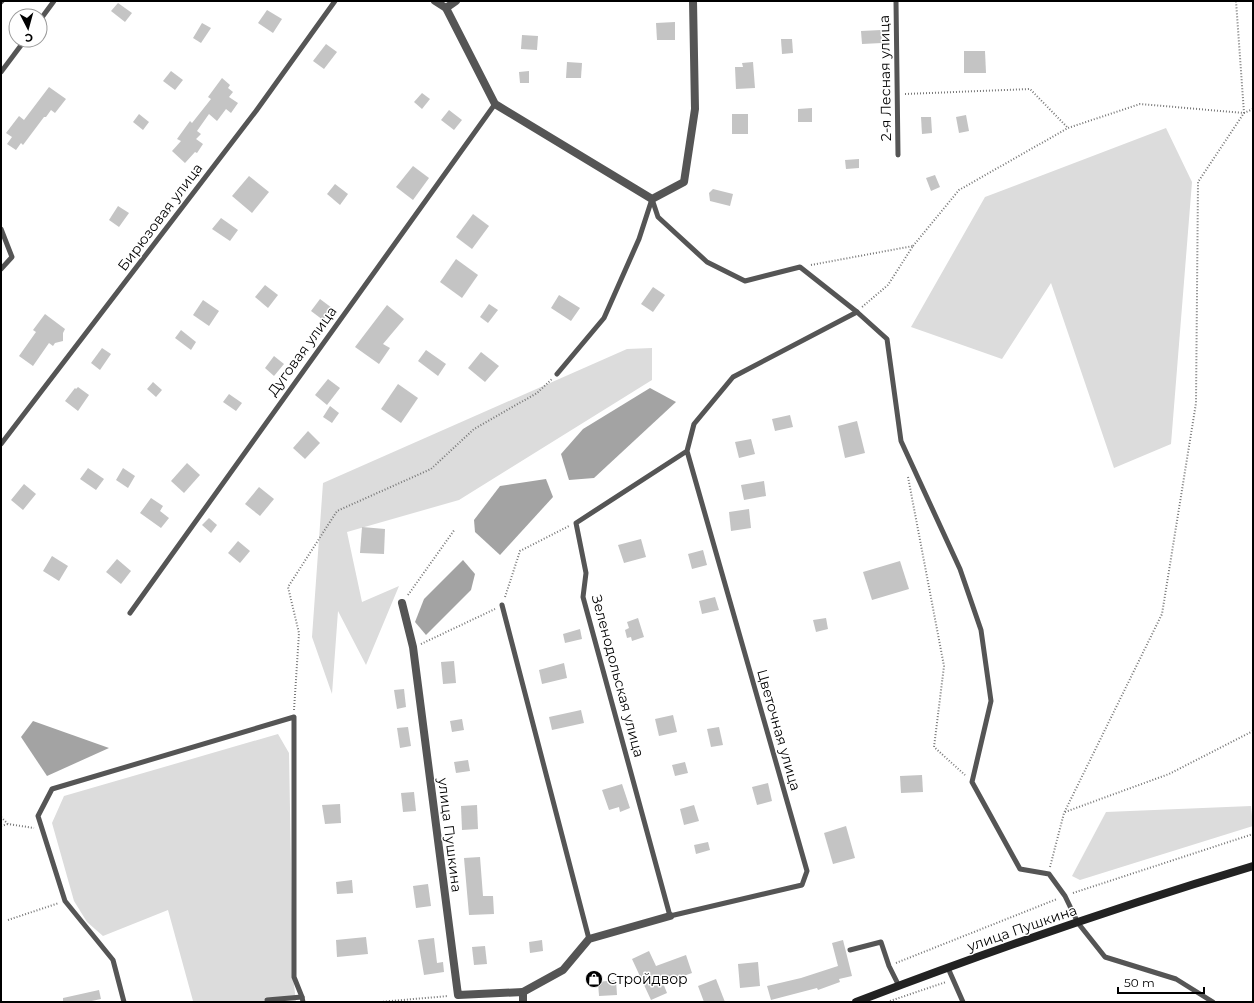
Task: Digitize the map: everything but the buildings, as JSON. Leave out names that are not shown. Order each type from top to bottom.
[{"type":"main road","name":"улица Пушкина","points":[[856,1002],[1105,912],[1253,866]]},
{"type":"street","points":[[435,1],[446,8],[495,104],[652,199],[684,182],[695,109],[693,1]]},
{"type":"street","points":[[446,8],[456,1]]},
{"type":"street","name":"улица Пушкина","points":[[402,603],[413,648],[458,995]]},
{"type":"street","points":[[458,995],[523,992],[563,970],[589,939],[670,916]]},
{"type":"street","points":[[523,992],[523,1002]]},
{"type":"lane","points":[[48,9],[54,1]]},
{"type":"lane","name":"Бирюзовая улица","points":[[1,444],[256,111],[335,1]]},
{"type":"lane","name":"2-я Лесная улица","points":[[896,1],[898,155]]},
{"type":"lane","points":[[1,72],[19,48]]},
{"type":"lane","name":"Дуговая улица","points":[[130,613],[495,104]]},
{"type":"lane","points":[[652,199],[658,217],[707,262],[745,281],[800,267],[857,312],[886,339],[901,441],[960,569],[981,630],[991,701],[972,782],[1020,869],[1049,874],[1065,896],[1078,923],[1105,958],[1176,979],[1212,1002]]},
{"type":"lane","points":[[557,374],[604,318],[639,238],[652,199]]},
{"type":"lane","points":[[1,229],[12,257],[1,268]]},
{"type":"lane","points":[[576,523],[687,451],[694,424],[733,377],[857,312]]},
{"type":"lane","name":"Цветочная улица","points":[[670,916],[802,884],[807,871],[687,451]]},
{"type":"lane","name":"Зеленодольская улица","points":[[576,523],[586,573],[583,597],[670,916]]},
{"type":"lane","points":[[502,605],[589,939]]},
{"type":"lane","points":[[124,1002],[113,960],[65,901],[38,816],[52,789],[294,717],[294,977],[303,999],[268,1000]]},
{"type":"lane","points":[[850,950],[881,942],[889,966],[899,986]]},
{"type":"lane","points":[[948,968],[963,1002]]},
{"type":"path","points":[[1049,874],[1064,813],[1162,614],[1196,403],[1198,182],[1244,113],[1236,1]]},
{"type":"path","points":[[897,95],[1030,89],[1068,128]]},
{"type":"path","points":[[857,312],[888,285],[913,246],[959,190],[1068,128],[1140,104],[1244,113],[1253,109]]},
{"type":"path","points":[[800,267],[913,246]]},
{"type":"path","points":[[294,717],[299,633],[288,587],[337,511],[431,469],[474,429],[537,393],[557,374]]},
{"type":"path","points":[[907,472],[944,666],[934,747],[972,782]]},
{"type":"path","points":[[413,648],[502,605],[520,551],[576,523]]},
{"type":"path","points":[[402,603],[455,529]]},
{"type":"path","points":[[1064,813],[1169,774],[1253,731]]},
{"type":"path","points":[[1,817],[8,824]]},
{"type":"path","points":[[1,826],[8,824],[43,830]]},
{"type":"path","points":[[8,920],[65,901]]},
{"type":"path","points":[[887,1002],[952,979]]},
{"type":"path","points":[[380,1002],[458,995]]},
{"type":"shaded area","points":[[1166,128],[1192,182],[1171,444],[1114,468],[1051,283],[1002,359],[911,327],[985,197]]},
{"type":"shaded area","points":[[652,348],[652,380],[459,500],[347,532],[362,602],[399,586],[366,665],[338,611],[332,694],[312,637],[323,483],[627,349]]},
{"type":"shaded area","points":[[650,388],[676,402],[594,478],[569,480],[561,454],[583,429]]},
{"type":"shaded area","points":[[546,479],[553,497],[500,555],[475,532],[474,520],[500,486]]},
{"type":"shaded area","points":[[463,560],[475,574],[471,590],[426,635],[415,622],[424,599]]},
{"type":"shaded area","points":[[33,721],[109,748],[47,776],[21,737]]},
{"type":"shaded area","points":[[278,734],[289,753],[293,976],[296,1002],[191,1002],[193,1001],[168,910],[103,936],[87,922],[74,901],[52,823],[64,796]]},
{"type":"shaded area","points":[[1251,806],[1253,826],[1080,880],[1072,876],[1106,812]]},
{"type":"place","name":"Стройдвор","points":[[594,979]]}]
